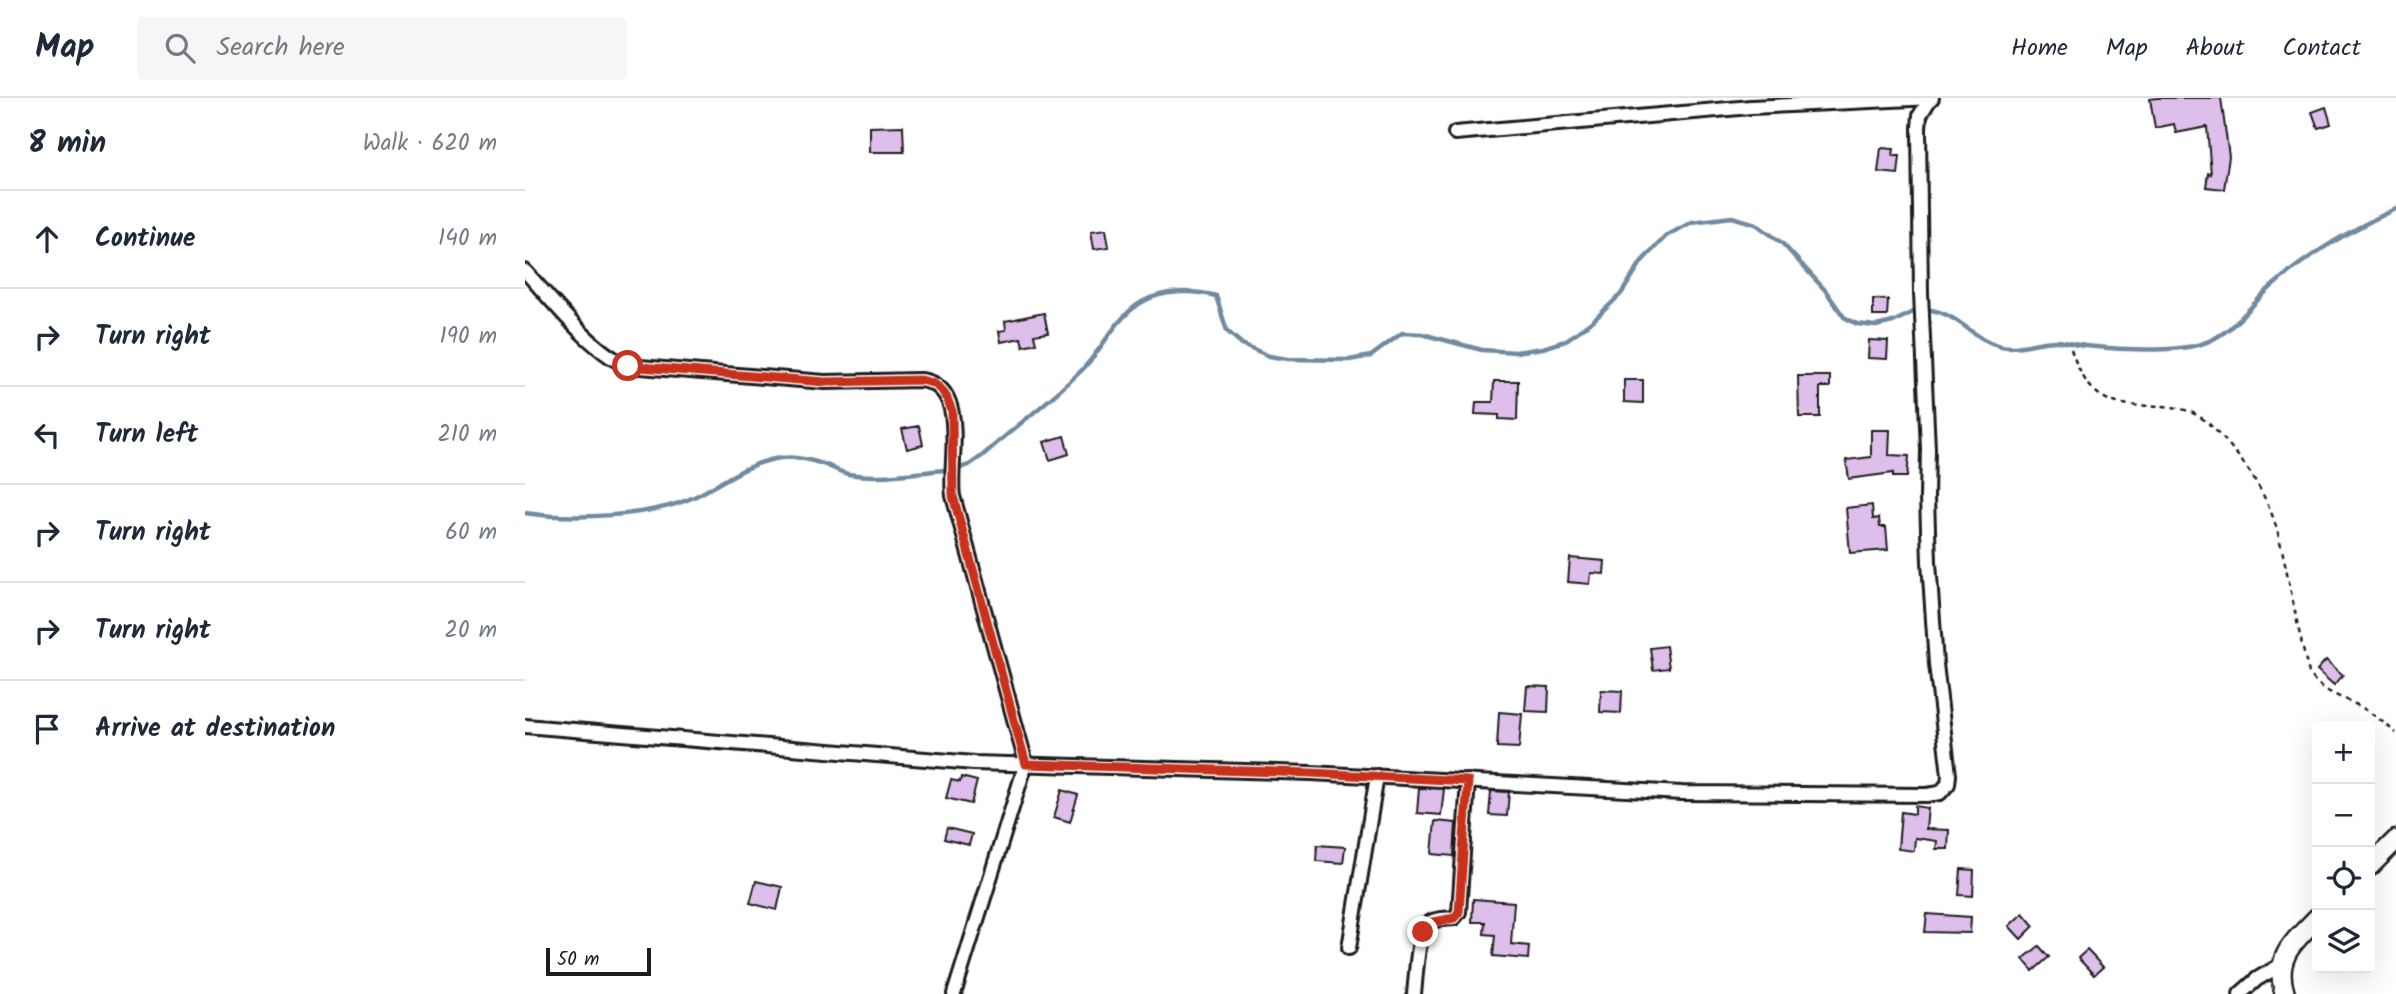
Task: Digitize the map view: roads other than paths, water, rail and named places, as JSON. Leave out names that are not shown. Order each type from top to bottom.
[{"type":"street","points":[[1455,133],[1751,107],[1931,98]]},
{"type":"street","points":[[525,726],[974,763],[1377,776],[1682,793],[1940,793],[1945,789],[1949,775],[1936,664],[1929,562],[1928,437],[1921,293],[1919,128],[1920,115],[1931,98]]},
{"type":"street","points":[[525,271],[590,340],[606,354],[628,366],[825,382],[921,380],[933,383],[947,398],[954,426],[951,464],[953,496],[1026,764],[954,994]]},
{"type":"street","points":[[1349,948],[1377,776]]},
{"type":"street","points":[[1414,994],[1421,937],[1425,927],[1434,921],[1454,918],[1459,912],[1468,781]]},
{"type":"street","points":[[2375,861],[2396,840]]},
{"type":"street","points":[[2285,994],[2281,965],[2289,948],[2312,923]]},
{"type":"street","points":[[2240,994],[2257,979],[2281,965]]},
{"type":"waterway","points":[[1931,310],[1950,316],[1982,338],[2001,346],[2015,347],[2058,341],[2127,349],[2189,347],[2212,340],[2221,334],[2284,276],[2315,254],[2396,209]]},
{"type":"waterway","points":[[957,469],[982,456],[1069,382],[1089,363],[1133,308],[1150,298],[1168,293],[1188,292],[1216,296],[1227,331],[1242,344],[1269,356],[1349,360],[1371,356],[1402,333],[1422,334],[1482,350],[1516,352],[1565,341],[1594,320],[1621,294],[1642,261],[1666,236],[1692,222],[1732,217],[1756,224],[1782,243],[1825,290],[1844,317],[1857,324],[1876,326],[1893,322],[1913,312]]},
{"type":"waterway","points":[[525,513],[588,516],[656,509],[677,504],[758,464],[781,458],[808,460],[845,473],[872,476],[944,470]]}]
